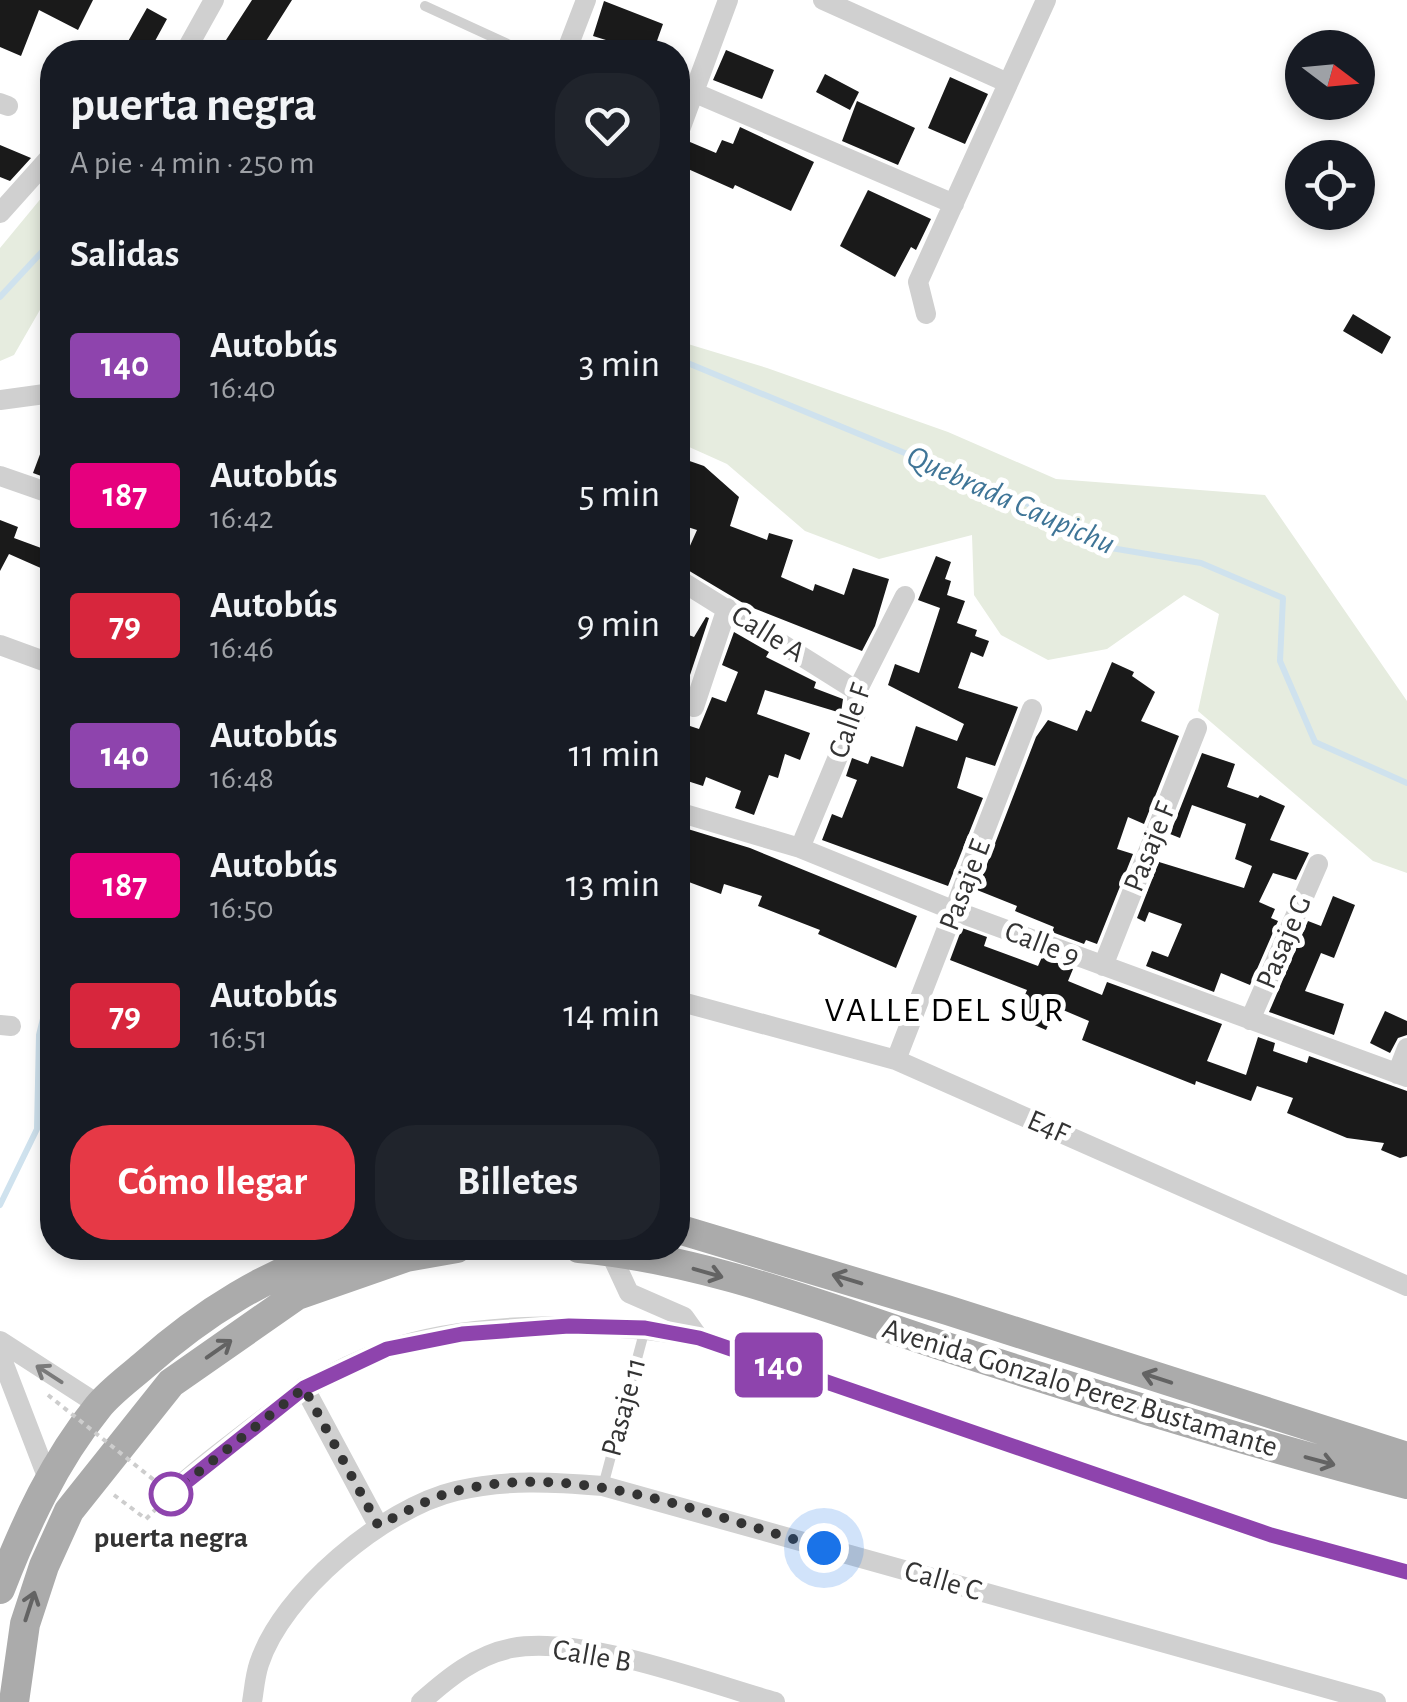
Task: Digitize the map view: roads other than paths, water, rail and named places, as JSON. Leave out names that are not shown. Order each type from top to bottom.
[{"type":"main road","name":"Avenida Gonzalo Perez Bustamante","points":[[690,1233],[1407,1457]]},
{"type":"main road","points":[[0,1588],[48,1479],[99,1405],[186,1328],[242,1291],[306,1260]]},
{"type":"main road","points":[[14,1702],[24,1624],[44,1566],[70,1511],[171,1384],[297,1295],[397,1260]]},
{"type":"main road","name":"Avenida Gonzalo Perez Bustamante","points":[[661,1260],[773,1291],[1254,1444],[1407,1484]]},
{"type":"street","points":[[192,40],[214,0]]},
{"type":"street","points":[[571,40],[586,0]]},
{"type":"street","points":[[690,100],[728,0]]},
{"type":"street","points":[[823,0],[1008,83]]},
{"type":"street","points":[[926,314],[918,282],[1046,0]]},
{"type":"street","points":[[693,92],[954,204]]},
{"type":"street","points":[[0,213],[40,168]]},
{"type":"street","points":[[0,400],[40,395]]},
{"type":"street","points":[[0,476],[40,490]]},
{"type":"street","name":"Calle A","points":[[690,586],[857,691]]},
{"type":"street","name":"Calle F","points":[[800,848],[858,711],[857,691],[905,596]]},
{"type":"street","points":[[694,707],[727,608]]},
{"type":"street","points":[[0,646],[40,660]]},
{"type":"street","name":"Pasaje E","points":[[896,1060],[1032,709]]},
{"type":"street","name":"Pasaje F","points":[[1103,966],[1198,728]]},
{"type":"street","name":"Calle 9","points":[[690,816],[800,848],[955,911],[1402,1076]]},
{"type":"street","name":"Pasaje G","points":[[1250,1020],[1318,864]]},
{"type":"street","name":"E4F","points":[[690,1005],[896,1060],[1407,1286]]},
{"type":"street","points":[[1402,1076],[1407,1048]]},
{"type":"street","points":[[614,1260],[628,1293],[684,1318],[699,1338]]},
{"type":"street","points":[[162,1487],[304,1388],[387,1349],[462,1334],[569,1326],[645,1328],[699,1338],[1271,1535],[1407,1572]]},
{"type":"street","points":[[0,1342],[99,1405]]},
{"type":"street","points":[[0,1354],[48,1479]]},
{"type":"street","points":[[304,1388],[378,1525]]},
{"type":"street","name":"Calle C","points":[[252,1702],[259,1663],[284,1618],[325,1569],[378,1525],[453,1491],[524,1480],[602,1486],[1376,1702]]},
{"type":"street","name":"Calle B","points":[[421,1702],[458,1669],[512,1648],[567,1646],[774,1702]]},
{"type":"lane","points":[[426,6],[498,40]]},
{"type":"lane","name":"Pasaje 11","points":[[602,1486],[645,1328]]},
{"type":"waterway","name":"Quebrada Caupichu","points":[[0,297],[40,254]]},
{"type":"waterway","name":"Quebrada Caupichu","points":[[690,364],[1035,507],[1111,548],[1201,563],[1283,598],[1280,661],[1315,742],[1407,783]]},
{"type":"waterway","points":[[0,1205],[37,1129],[40,1031]]},
{"type":"place","name":"puerta negra","points":[[171,1494]]},
{"type":"district","name":"VALLE DEL SUR","points":[[945,1010]]}]
